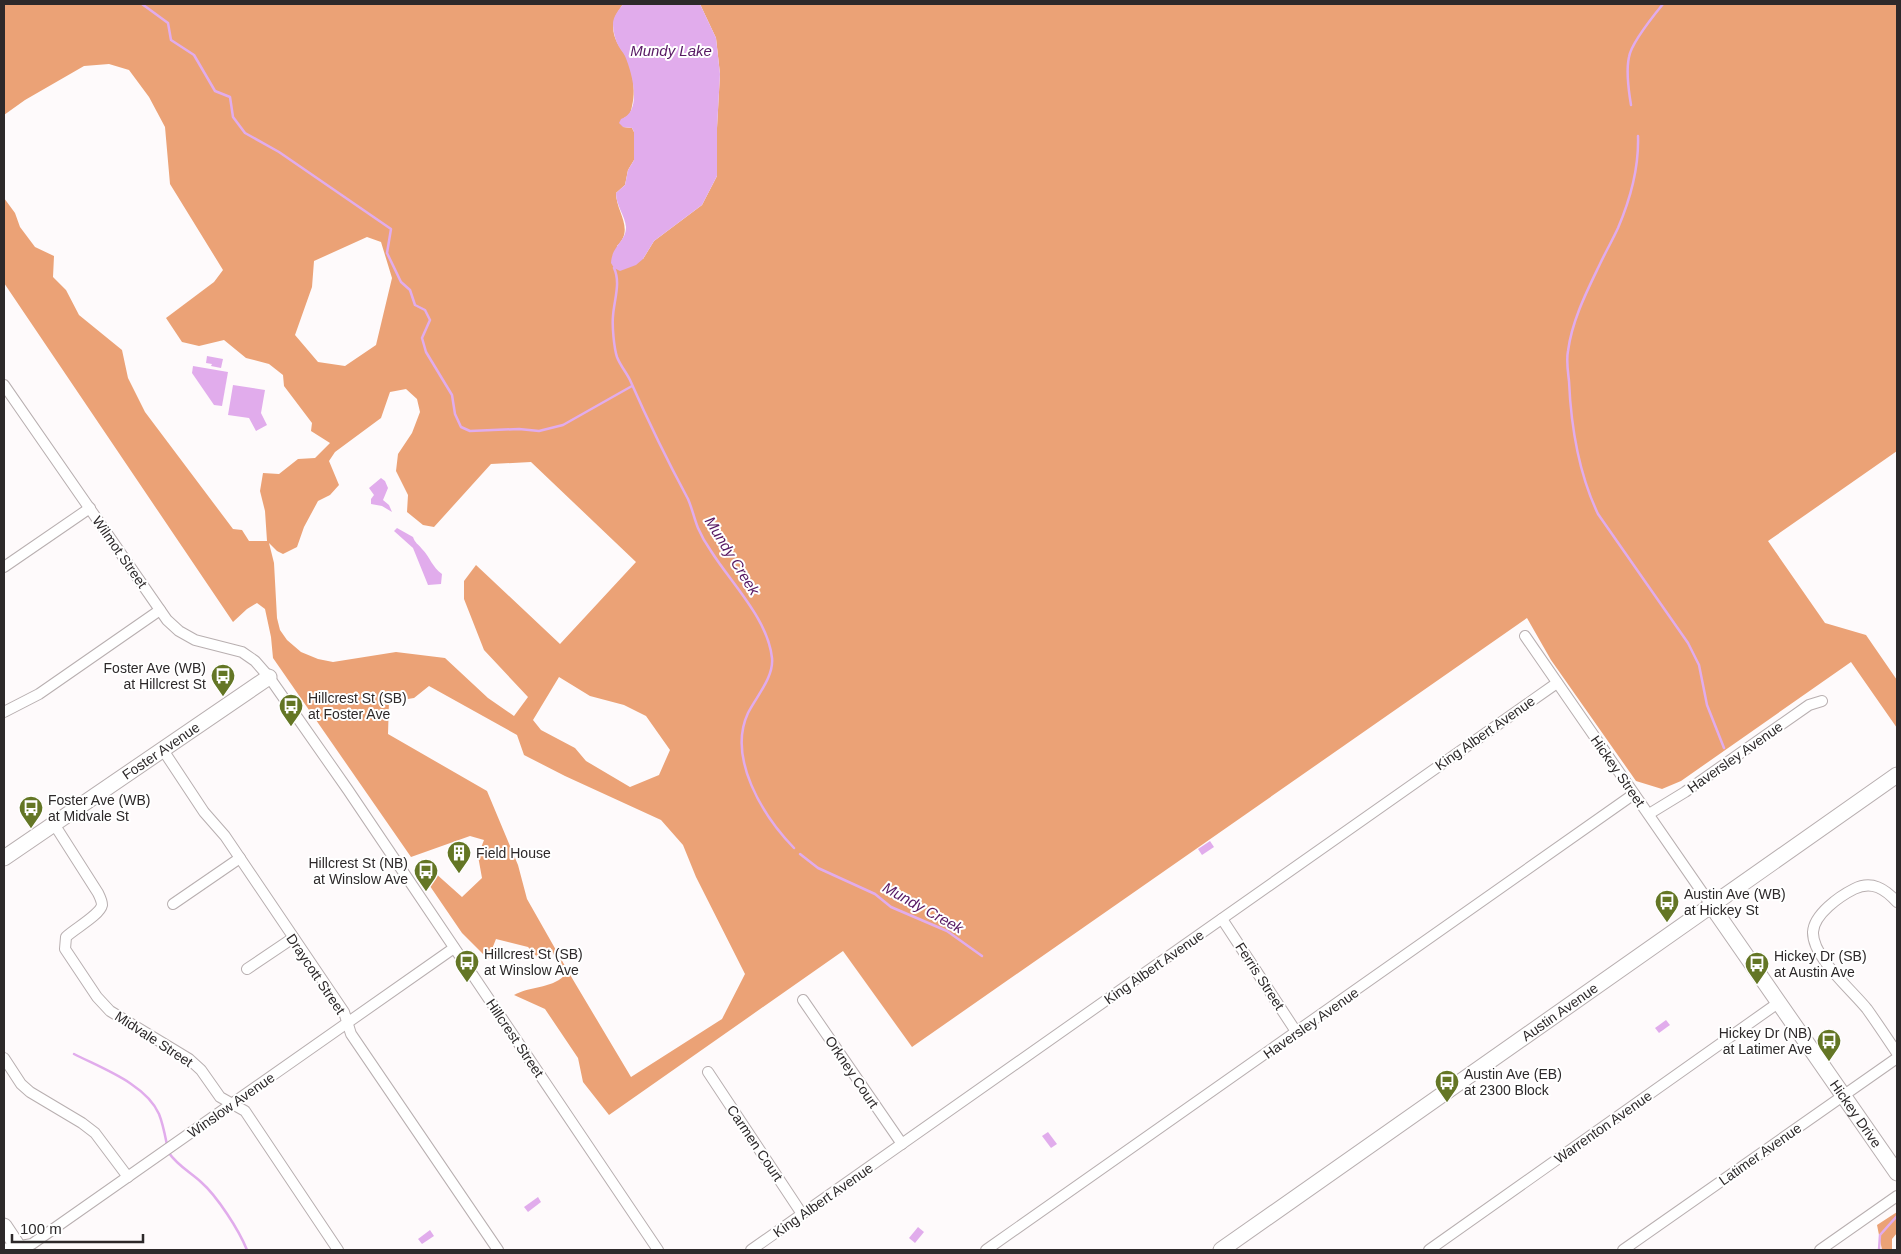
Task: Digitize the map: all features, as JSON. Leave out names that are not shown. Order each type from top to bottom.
[{"type":"main road","name":"Foster Avenue","points":[[4,858],[269,677]]},
{"type":"main road","name":"Austin Avenue","points":[[1221,1250],[1897,775]]},
{"type":"main road","name":"Hickey Drive","points":[[1711,905],[1897,1173]]},
{"type":"main road","points":[[4,1226],[14,1249]]},
{"type":"street","name":"Wilmot Street","points":[[4,385],[160,610],[172,624],[187,636],[205,643],[242,652],[255,661],[269,677]]},
{"type":"street","points":[[4,567],[90,508]]},
{"type":"street","points":[[4,712],[39,694],[160,610]]},
{"type":"street","name":"Hickey Street","points":[[1525,636],[1711,905]]},
{"type":"street","name":"Hillcrest Street","points":[[269,677],[658,1250]]},
{"type":"street","name":"King Albert Avenue","points":[[751,1250],[1557,683]]},
{"type":"street","name":"Haversley Avenue","points":[[1649,814],[1685,792],[1809,705],[1822,701]]},
{"type":"street","name":"Draycott Street","points":[[163,750],[204,812],[225,836],[292,938],[344,1012],[351,1034],[498,1250]]},
{"type":"street","name":"Haversley Avenue","points":[[986,1250],[1634,794]]},
{"type":"street","name":"Midvale Street","points":[[54,824],[98,893],[102,904],[95,915],[66,937],[65,949],[68,955],[110,1011],[188,1059],[201,1070],[220,1097],[246,1111],[338,1250]]},
{"type":"street","points":[[173,904],[240,858]]},
{"type":"street","points":[[1897,902],[1890,894],[1878,886],[1859,887],[1823,911],[1814,925],[1813,932],[1814,940],[1823,956],[1840,980],[1866,1009],[1897,1053]]},
{"type":"street","name":"Ferris Street","points":[[1222,918],[1297,1032]]},
{"type":"street","points":[[247,969],[292,938]]},
{"type":"street","name":"Winslow Avenue","points":[[14,1249],[32,1244],[454,948]]},
{"type":"street","name":"Orkney Court","points":[[803,1000],[902,1144]]},
{"type":"street","name":"Warrenton Avenue","points":[[1429,1250],[1778,1003]]},
{"type":"street","points":[[4,1058],[30,1092],[82,1123],[95,1133],[128,1177]]},
{"type":"street","name":"Latimer Avenue","points":[[1623,1250],[1897,1058]]},
{"type":"street","name":"Carmen Court","points":[[708,1072],[802,1214]]},
{"type":"street","points":[[1820,1250],[1897,1196]]},
{"type":"shaded area","points":[[4,4],[623,4],[616,14],[613,30],[617,42],[630,65],[633,79],[632,108],[631,112],[624,118],[623,127],[632,128],[634,132],[634,160],[628,170],[625,185],[616,193],[625,227],[622,240],[617,246],[643,259],[654,241],[702,205],[717,176],[720,74],[716,38],[700,4],[1897,4],[1897,451],[1768,541],[1825,623],[1866,635],[1897,680],[1897,728],[1851,662],[1681,781],[1662,789],[1636,781],[1551,660],[1527,618],[912,1047],[843,951],[609,1115],[583,1082],[578,1058],[545,1009],[514,995],[553,983],[564,976],[552,951],[539,959],[528,947],[496,939],[488,959],[462,933],[419,870],[434,872],[462,897],[482,878],[478,856],[484,840],[470,836],[411,857],[273,658],[265,609],[257,603],[247,609],[233,622],[4,283],[4,198],[15,213],[20,227],[35,247],[54,256],[53,277],[66,290],[79,315],[122,350],[128,378],[145,412],[233,529],[242,530],[249,541],[267,541],[265,511],[260,491],[263,473],[279,474],[298,459],[315,458],[330,443],[311,431],[312,423],[284,386],[283,375],[269,364],[246,358],[224,340],[199,346],[182,342],[166,318],[214,282],[223,270],[170,184],[165,127],[149,97],[129,70],[109,64],[84,66],[25,100],[4,115]],"holes":[[[367,237],[381,242],[392,278],[376,345],[345,366],[318,362],[295,335],[312,287],[314,261]],[[406,389],[417,399],[420,412],[412,433],[398,454],[396,471],[408,495],[407,512],[423,525],[434,527],[491,464],[531,462],[636,562],[560,644],[476,565],[464,581],[464,599],[484,650],[528,697],[514,716],[488,698],[445,658],[396,652],[333,662],[318,659],[301,652],[287,640],[280,630],[277,618],[274,563],[269,543],[283,554],[297,547],[304,527],[318,501],[330,495],[339,485],[329,461],[335,452],[381,418],[390,392]],[[559,677],[590,696],[624,705],[646,716],[670,750],[659,775],[630,787],[586,761],[575,748],[541,730],[533,720]],[[429,686],[517,735],[524,755],[661,820],[683,845],[696,877],[745,974],[722,1019],[631,1077],[527,899],[518,865],[487,791],[388,734],[389,702],[414,698]]]},
{"type":"shaded area","points":[[1897,1212],[1897,1233],[1892,1239],[1892,1250],[1882,1250],[1877,1225]]},
{"type":"water","name":"Mundy Lake","points":[[623,4],[700,4],[716,38],[720,74],[717,176],[702,205],[654,241],[643,259],[636,265],[620,271],[614,268],[611,263],[614,252],[624,236],[626,227],[617,202],[616,193],[625,185],[628,170],[634,160],[634,132],[632,128],[623,127],[619,123],[621,119],[628,115],[634,100],[633,81],[625,56],[617,43],[613,29],[616,13]]},
{"type":"water","points":[[207,356],[223,359],[221,368],[206,363]]},
{"type":"water","points":[[193,366],[228,372],[222,406],[214,405],[192,373]]},
{"type":"water","points":[[233,385],[265,390],[261,413],[267,425],[256,431],[249,418],[228,415]]},
{"type":"water","points":[[381,478],[385,481],[388,488],[383,500],[389,505],[392,512],[382,506],[371,504],[371,499],[374,495],[369,488]]},
{"type":"water","points":[[397,528],[413,537],[425,552],[442,574],[441,584],[428,585],[413,548],[394,531]]},
{"type":"water","points":[[1210,841],[1214,847],[1202,855],[1198,849]]},
{"type":"water","points":[[1666,1020],[1670,1025],[1659,1033],[1655,1028]]},
{"type":"water","points":[[1048,1132],[1057,1144],[1051,1148],[1042,1136]]},
{"type":"water","points":[[538,1197],[541,1202],[528,1212],[524,1207]]},
{"type":"water","points":[[918,1227],[924,1232],[915,1243],[909,1238]]},
{"type":"water","points":[[430,1230],[434,1236],[422,1244],[418,1239]]},
{"type":"waterway","points":[[142,4],[168,23],[171,40],[194,55],[215,91],[230,97],[233,117],[245,133],[279,152],[391,229],[387,253],[401,282],[410,290],[415,305],[425,310],[430,320],[422,338],[426,352],[452,395],[455,414],[461,427],[470,431],[519,429],[539,431],[563,425],[632,386]]},
{"type":"waterway","points":[[1631,105],[1628,75],[1628,62],[1631,51],[1643,30],[1663,4]]},
{"type":"waterway","points":[[1638,136],[1637,160],[1626,206],[1618,228],[1576,318],[1570,340],[1567,363],[1574,432],[1585,482],[1598,514],[1688,643],[1699,665],[1707,705],[1724,748]]},
{"type":"waterway","name":"Mundy Creek","points":[[614,268],[617,286],[613,325],[617,357],[688,499],[702,537],[748,602],[764,629],[769,644],[772,665],[764,687],[748,713],[743,730],[742,749],[745,767],[760,803],[782,835],[794,848]]},
{"type":"waterway","name":"Mundy Creek","points":[[800,854],[818,868],[875,894],[891,907],[947,931],[982,956]]},
{"type":"waterway","points":[[74,1054],[122,1078],[144,1094],[153,1103],[159,1114],[167,1145]]},
{"type":"waterway","points":[[169,1153],[214,1196],[233,1223],[247,1250]]},
{"type":"waterway","points":[[1879,1250],[1880,1235],[1897,1216]]},
{"type":"place","name":"Foster Ave (WB) at Hillcrest St","points":[[223,697]]},
{"type":"place","name":"Hillcrest St (SB) at Foster Ave","points":[[291,727]]},
{"type":"place","name":"Foster Ave (WB) at Midvale St","points":[[31,829]]},
{"type":"place","name":"Field House","points":[[459,874]]},
{"type":"place","name":"Hillcrest St (NB) at Winslow Ave","points":[[426,892]]},
{"type":"place","name":"Austin Ave (WB) at Hickey St","points":[[1667,923]]},
{"type":"place","name":"Hillcrest St (SB) at Winslow Ave","points":[[467,983]]},
{"type":"place","name":"Hickey Dr (SB) at Austin Ave","points":[[1757,985]]},
{"type":"place","name":"Hickey Dr (NB) at Latimer Ave","points":[[1829,1062]]},
{"type":"place","name":"Austin Ave (EB) at 2300 Block","points":[[1447,1103]]}]
